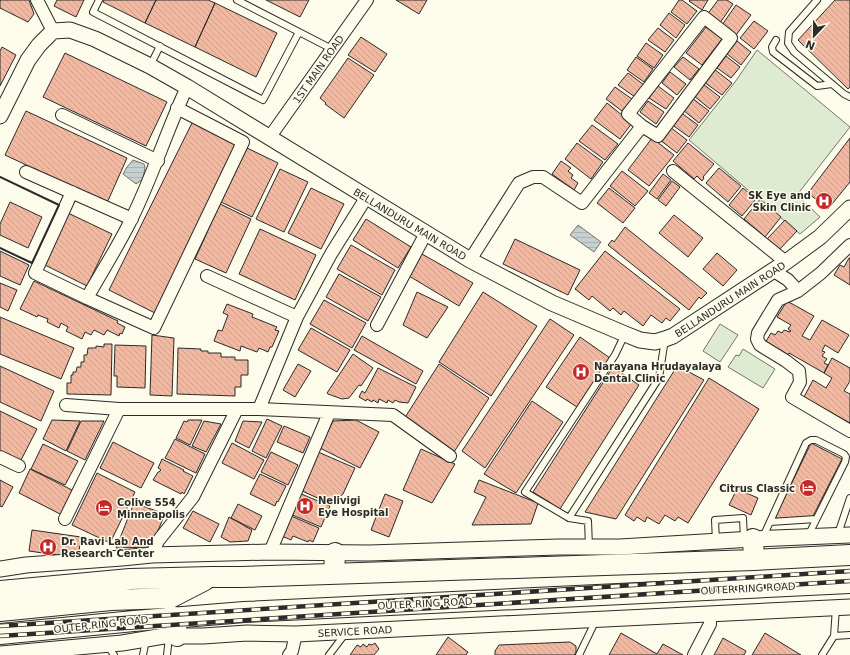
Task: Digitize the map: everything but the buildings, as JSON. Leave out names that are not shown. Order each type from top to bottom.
[{"type":"highway","points":[[753,539],[754,560]]},
{"type":"highway","points":[[334,574],[335,553]]},
{"type":"highway","points":[[0,591],[130,579],[242,577],[754,560],[850,555]]},
{"type":"highway","points":[[0,611],[111,600],[170,598],[211,577]]},
{"type":"highway","name":"OUTER RING ROAD","points":[[0,634],[174,630],[252,611],[850,583]]},
{"type":"street","points":[[0,116],[28,60],[39,45],[53,31],[37,0]]},
{"type":"street","name":"1ST MAIN ROAD","points":[[269,138],[367,0]]},
{"type":"street","points":[[704,17],[731,38],[658,136],[642,126],[628,114],[704,17]]},
{"type":"street","name":"BELLANDURU MAIN ROAD","points":[[53,31],[70,30],[95,39],[150,66],[470,260],[552,303],[640,340],[655,342],[665,340],[673,336],[780,267],[820,237],[850,208]]},
{"type":"street","points":[[87,298],[132,219],[158,161],[177,108],[187,88]]},
{"type":"street","points":[[72,192],[35,274],[154,328],[243,142],[177,108]]},
{"type":"street","points":[[62,115],[158,161]]},
{"type":"street","points":[[470,260],[519,183],[533,177],[543,177],[582,203],[642,126]]},
{"type":"street","points":[[673,171],[780,267],[788,280],[798,291]]},
{"type":"street","points":[[26,172],[132,219]]},
{"type":"street","points":[[259,409],[297,316],[331,254],[366,198]]},
{"type":"street","points":[[377,325],[426,233]]},
{"type":"street","points":[[850,245],[821,273],[798,291],[778,300],[758,333],[757,339],[760,346],[786,361],[799,371],[800,382],[792,397],[850,431]]},
{"type":"street","points":[[207,276],[297,316]]},
{"type":"street","points":[[66,405],[119,409],[259,409],[394,415],[450,456]]},
{"type":"street","points":[[65,519],[119,409]]},
{"type":"street","points":[[152,555],[158,541],[194,497],[237,410]]},
{"type":"street","points":[[270,552],[329,413]]},
{"type":"street","points":[[0,457],[19,466]]},
{"type":"street","points":[[0,569],[26,565],[152,555],[270,552],[369,553],[559,547],[620,547],[753,539],[844,536]]},
{"type":"street","name":"SERVICE ROAD","points":[[0,654],[110,650],[174,630],[203,636],[247,633],[296,634],[843,607]]},
{"type":"street","points":[[694,655],[710,624],[710,614]]},
{"type":"street","points":[[289,655],[292,651],[296,634]]},
{"type":"lane","points":[[99,0],[93,12],[263,100],[299,32]]},
{"type":"lane","points":[[237,0],[332,49]]},
{"type":"lane","points":[[817,0],[789,32],[788,43],[794,52],[844,94],[850,97]]},
{"type":"lane","points":[[776,40],[772,46],[773,52],[817,86],[832,84]]},
{"type":"lane","points":[[150,66],[160,46]]},
{"type":"lane","points":[[589,547],[588,521],[569,518],[525,492],[615,355],[625,334]]},
{"type":"lane","points":[[569,518],[659,378],[665,340]]},
{"type":"lane","points":[[716,541],[715,520],[743,518],[753,539],[770,522],[806,443],[811,440],[816,440],[844,454],[846,457],[845,462],[807,537]]},
{"type":"lane","points":[[844,536],[850,498]]},
{"type":"lane","points":[[770,522],[816,520]]},
{"type":"lane","points":[[822,655],[834,636],[843,607]]},
{"type":"lane","points":[[579,655],[596,620]]},
{"type":"lane","points":[[167,655],[174,630]]},
{"type":"lane","points":[[329,655],[347,631]]},
{"type":"lane","points":[[834,636],[850,635]]},
{"type":"lane","points":[[143,655],[146,639]]},
{"type":"green space","points":[[757,50],[850,127],[797,195],[820,217],[800,234],[689,140],[735,82]]},
{"type":"green space","points":[[720,324],[738,335],[720,362],[703,351]]},
{"type":"green space","points":[[743,349],[775,369],[763,388],[728,367],[736,355],[739,356]]},
{"type":"shaded area","points":[[133,160],[144,164],[145,167],[143,179],[136,184],[123,174]]},
{"type":"shaded area","points":[[578,225],[601,242],[594,252],[570,235]]},
{"type":"railway","points":[[0,626],[850,571]]},
{"type":"railway","points":[[0,636],[850,581]]},
{"type":"wall","points":[[0,177],[59,205],[32,263],[0,248]]},
{"type":"place","name":"SK Eye and Skin Clinic","points":[[824,201]]},
{"type":"place","name":"Narayana Hrudayalaya Dental Clinic","points":[[581,372]]},
{"type":"place","name":"Citrus Classic","points":[[808,488]]},
{"type":"place","name":"Nelivigi Eye Hospital","points":[[305,506]]},
{"type":"place","name":"Colive 554 Minneapolis","points":[[104,508]]},
{"type":"place","name":"Dr. Ravi Lab And Research Center","points":[[48,547]]}]
